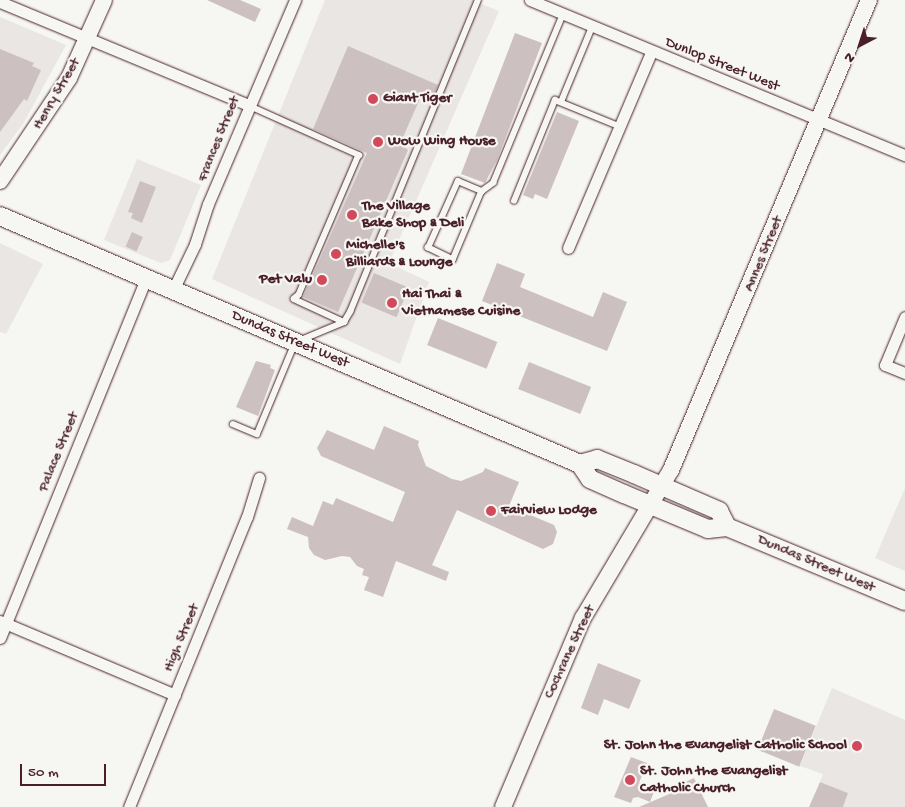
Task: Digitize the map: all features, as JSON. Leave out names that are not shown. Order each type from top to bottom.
[{"type":"main road","name":"Dundas Street West","points":[[0,216],[580,464],[590,479],[708,529],[727,527],[905,602]]},
{"type":"main road","name":"Dundas Street West","points":[[580,464],[597,459],[662,486],[719,511],[727,527]]},
{"type":"street","name":"Henry Street","points":[[0,181],[69,78],[104,0]]},
{"type":"street","name":"Frances Street","points":[[173,290],[195,244],[249,105],[295,0]]},
{"type":"street","name":"Dunlop Street West","points":[[530,0],[651,52],[905,155]]},
{"type":"street","name":"Annes Street","points":[[652,505],[717,368],[869,0]]},
{"type":"street","points":[[0,2],[88,36],[249,105]]},
{"type":"street","points":[[568,248],[651,52]]},
{"type":"street","name":"Palace Street","points":[[0,638],[3,623],[146,278]]},
{"type":"street","points":[[905,317],[886,365],[905,373]]},
{"type":"street","name":"High Street","points":[[129,807],[247,517],[259,478]]},
{"type":"street","name":"Cochrane Street","points":[[503,807],[584,618],[652,505]]},
{"type":"street","points":[[3,623],[175,695]]},
{"type":"lane","points":[[233,424],[257,434],[296,342],[344,322],[439,101],[478,0]]},
{"type":"lane","points":[[482,191],[458,181],[428,248],[453,260],[482,191],[493,183],[563,14]]},
{"type":"lane","points":[[561,102],[592,27]]},
{"type":"lane","points":[[514,201],[555,100],[620,127]]},
{"type":"lane","points":[[249,105],[359,155],[299,296],[294,299],[344,322]]},
{"type":"shaded area","points":[[325,0],[472,0],[499,11],[389,263],[429,282],[400,364],[212,279]]},
{"type":"shaded area","points":[[0,17],[66,45],[23,124],[0,155]]},
{"type":"shaded area","points":[[137,159],[201,185],[170,260],[161,263],[104,240]]},
{"type":"shaded area","points":[[0,243],[43,264],[6,334],[0,332]]},
{"type":"shaded area","points":[[905,488],[905,571],[875,558]]},
{"type":"shaded area","name":"St. John the Evangelist Catholic School","points":[[832,688],[905,720],[905,807],[843,807],[848,793],[820,782],[823,774],[800,766]]},
{"type":"building","points":[[207,0],[240,0],[261,9],[255,22]]},
{"type":"building","points":[[515,33],[542,43],[497,160],[485,183],[461,174]]},
{"type":"building","points":[[348,46],[438,85],[433,97],[422,94],[400,144],[408,150],[338,312],[303,297],[367,153],[313,129]]},
{"type":"building","points":[[0,49],[34,63],[32,66],[41,70],[27,101],[24,99],[0,132]]},
{"type":"building","points":[[557,112],[579,121],[547,199],[535,194],[533,199],[523,195]]},
{"type":"building","points":[[140,181],[156,187],[142,223],[131,218],[133,213],[128,212]]},
{"type":"building","points":[[132,232],[143,237],[136,251],[125,247]]},
{"type":"building","points":[[497,263],[525,274],[520,287],[593,317],[603,292],[627,302],[607,351],[482,301]]},
{"type":"building","points":[[374,273],[409,288],[396,317],[361,302]]},
{"type":"building","points":[[438,318],[497,342],[486,369],[427,345]]},
{"type":"building","points":[[256,361],[271,365],[270,368],[275,370],[258,416],[236,407]]},
{"type":"building","points":[[529,362],[591,387],[580,414],[518,389]]},
{"type":"building","name":"Fairview Lodge","points":[[384,426],[419,441],[418,445],[426,466],[452,479],[461,481],[483,472],[485,468],[519,482],[509,506],[554,525],[557,532],[553,544],[543,549],[457,510],[432,565],[449,572],[446,581],[396,561],[383,597],[364,590],[369,577],[362,575],[364,569],[357,566],[350,557],[342,556],[325,560],[314,555],[309,548],[308,537],[287,529],[292,517],[313,526],[323,501],[333,505],[336,498],[393,522],[405,492],[321,456],[317,448],[327,430],[374,450]]},
{"type":"building","points":[[598,663],[641,680],[629,709],[604,699],[598,715],[581,708]]},
{"type":"building","points":[[774,709],[816,726],[799,767],[758,750]]},
{"type":"building","points":[[631,757],[647,763],[639,783],[655,789],[650,802],[638,797],[633,798],[631,803],[614,797]]},
{"type":"building","points":[[694,778],[708,807],[639,807],[681,789],[679,785]]},
{"type":"building","points":[[820,782],[848,793],[843,807],[809,807]]},
{"type":"place","name":"Giant Tiger","points":[[373,99]]},
{"type":"place","name":"Wow Wing House","points":[[378,142]]},
{"type":"place","name":"The Village Bake Shop & Deli","points":[[352,215]]},
{"type":"place","name":"Michelle's Billiards & Lounge","points":[[336,254]]},
{"type":"place","name":"Pet Valu","points":[[322,280]]},
{"type":"place","name":"Hai Thai & Vietnamese Cuisine","points":[[392,303]]},
{"type":"place","name":"Fairview Lodge","points":[[491,511]]},
{"type":"place","name":"St. John the Evangelist Catholic School","points":[[857,746]]},
{"type":"place","name":"St. John the Evangelist Catholic Church","points":[[630,780]]}]
